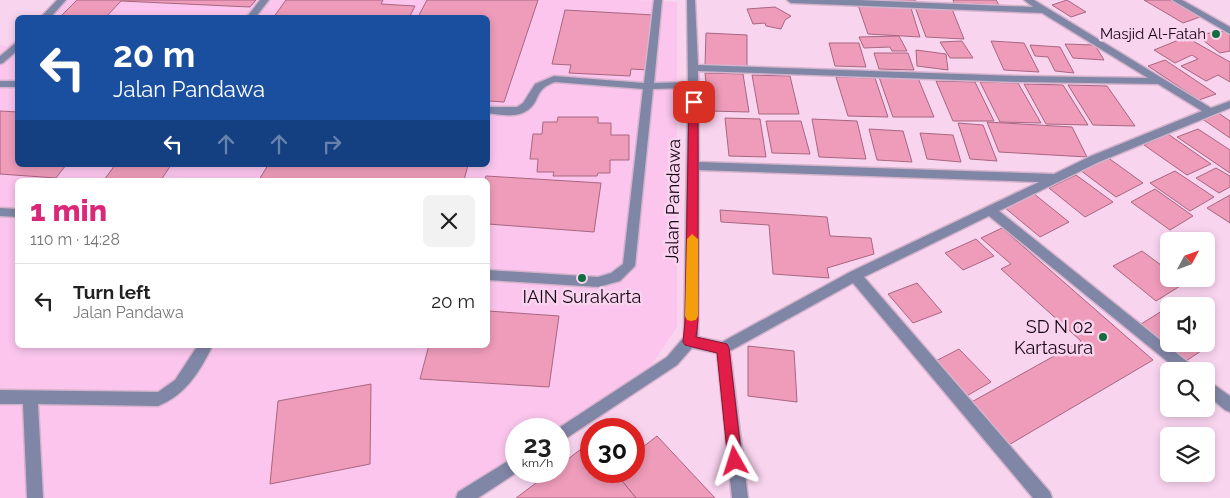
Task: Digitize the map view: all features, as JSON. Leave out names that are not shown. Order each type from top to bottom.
[{"type":"street","points":[[47,15],[62,0]]},
{"type":"street","points":[[252,15],[265,0]]},
{"type":"street","points":[[490,275],[598,282],[612,278],[629,266],[658,0]]},
{"type":"street","name":"Jalan Pandawa","points":[[689,342],[691,328],[693,166],[691,0]]},
{"type":"street","points":[[791,0],[1043,10]]},
{"type":"street","points":[[1028,0],[1209,111]]},
{"type":"street","points":[[1176,0],[1230,31]]},
{"type":"street","points":[[0,61],[15,47]]},
{"type":"street","points":[[693,68],[849,74],[1158,81]]},
{"type":"street","points":[[490,110],[521,110],[526,106],[536,86],[543,82],[554,80],[648,86],[693,86]]},
{"type":"street","points":[[0,84],[15,84]]},
{"type":"street","points":[[570,429],[672,362],[689,342],[723,348],[855,276],[1055,178],[1122,146],[1230,104]]},
{"type":"street","points":[[693,166],[1055,178]]},
{"type":"street","points":[[990,210],[1178,362]]},
{"type":"street","points":[[0,212],[15,214]]},
{"type":"street","points":[[855,276],[1044,498]]},
{"type":"street","points":[[0,397],[148,400],[163,398],[171,394],[182,383],[204,348]]},
{"type":"street","points":[[723,348],[740,498]]},
{"type":"street","points":[[1215,392],[1230,405]]},
{"type":"street","points":[[30,398],[36,498]]},
{"type":"street","points":[[464,498],[505,471]]},
{"type":"shaded area","name":"IAIN Surakarta","points":[[57,0],[636,0],[677,2],[677,327],[641,381],[584,418],[580,418],[580,420],[570,427],[570,418],[505,418],[505,469],[461,498],[0,498],[0,45],[8,46],[15,39],[15,167],[490,167],[490,15],[41,15]]},
{"type":"building","points":[[77,0],[256,0],[250,7],[121,1],[108,15],[62,15]]},
{"type":"building","points":[[286,0],[383,0],[381,4],[415,6],[410,15],[275,15]]},
{"type":"building","points":[[427,0],[538,0],[504,102],[490,101],[490,15],[419,15]]},
{"type":"building","points":[[843,0],[915,0],[916,2]]},
{"type":"building","points":[[953,0],[996,0],[999,5],[954,3]]},
{"type":"building","points":[[1067,0],[1086,12],[1071,17],[1052,5]]},
{"type":"building","points":[[1144,0],[1170,0],[1200,17],[1183,23]]},
{"type":"building","points":[[858,5],[911,8],[920,37],[868,34]]},
{"type":"building","points":[[775,7],[791,16],[785,20],[781,29],[766,26],[765,23],[753,24],[747,9]]},
{"type":"building","points":[[915,7],[952,9],[964,39],[926,37]]},
{"type":"building","points":[[565,10],[654,15],[649,70],[631,69],[630,76],[569,73],[571,65],[552,64]]},
{"type":"building","points":[[1224,31],[1230,35],[1230,51],[1220,53],[1196,35]]},
{"type":"building","points":[[706,33],[747,35],[747,68],[705,65]]},
{"type":"building","points":[[899,36],[907,51],[892,51],[890,47],[864,48],[859,37]]},
{"type":"building","points":[[1186,37],[1230,62],[1230,82],[1218,75],[1206,81],[1181,66],[1198,59],[1192,55],[1175,63],[1154,50]]},
{"type":"building","points":[[962,41],[973,58],[950,58],[940,42]]},
{"type":"building","points":[[991,41],[1024,43],[1039,72],[1004,70]]},
{"type":"building","points":[[829,43],[859,43],[866,67],[835,66]]},
{"type":"building","points":[[1065,44],[1095,45],[1104,60],[1073,58]]},
{"type":"building","points":[[1030,45],[1060,47],[1074,73],[1055,71],[1048,57],[1035,56]]},
{"type":"building","points":[[916,50],[946,54],[948,70],[917,66]]},
{"type":"building","points":[[874,53],[908,53],[914,70],[879,69]]},
{"type":"building","points":[[1165,60],[1216,94],[1199,100],[1148,66]]},
{"type":"building","points":[[705,73],[743,74],[749,112],[709,111]]},
{"type":"building","points":[[752,75],[790,76],[799,114],[759,114]]},
{"type":"building","points":[[836,77],[875,78],[888,117],[848,116]]},
{"type":"building","points":[[879,77],[918,78],[934,117],[893,117]]},
{"type":"building","points":[[936,81],[975,82],[994,121],[953,121]]},
{"type":"building","points":[[980,82],[1018,83],[1041,123],[1000,122]]},
{"type":"building","points":[[1024,84],[1063,85],[1088,125],[1046,124]]},
{"type":"building","points":[[1068,85],[1107,86],[1135,126],[1093,125]]},
{"type":"building","points":[[0,111],[15,112],[15,167],[64,167],[56,178],[0,174]]},
{"type":"building","points":[[1217,112],[1230,121],[1230,138],[1201,118]]},
{"type":"building","points":[[558,117],[598,117],[598,123],[611,123],[611,135],[629,135],[629,160],[610,160],[610,173],[598,173],[597,176],[553,176],[554,172],[537,172],[538,159],[530,159],[533,134],[542,134],[543,122],[557,122]]},
{"type":"building","points":[[725,118],[760,119],[766,157],[729,156]]},
{"type":"building","points":[[812,119],[857,121],[866,159],[819,157]]},
{"type":"building","points":[[766,121],[801,121],[810,154],[772,153]]},
{"type":"building","points":[[987,122],[1072,127],[1087,157],[999,152]]},
{"type":"building","points":[[958,123],[983,125],[997,161],[970,159]]},
{"type":"building","points":[[869,129],[903,131],[912,162],[877,160]]},
{"type":"building","points":[[1198,129],[1230,150],[1230,173],[1177,137]]},
{"type":"building","points":[[920,133],[953,135],[961,162],[927,159]]},
{"type":"building","points":[[1168,134],[1211,164],[1187,175],[1144,145]]},
{"type":"building","points":[[1107,157],[1143,183],[1116,197],[1080,170]]},
{"type":"building","points":[[114,167],[170,167],[162,178],[105,178]]},
{"type":"building","points":[[267,167],[467,167],[465,178],[260,178]]},
{"type":"building","points":[[1216,168],[1230,176],[1230,187],[1219,193],[1196,178]]},
{"type":"building","points":[[1175,171],[1214,197],[1190,211],[1150,183]]},
{"type":"building","points":[[1076,175],[1113,202],[1085,217],[1049,188]]},
{"type":"building","points":[[486,176],[601,183],[594,232],[490,224],[490,178],[486,178]]},
{"type":"building","points":[[1155,189],[1193,216],[1170,230],[1131,202]]},
{"type":"building","points":[[1033,193],[1069,222],[1040,237],[1004,207]]},
{"type":"building","points":[[1230,195],[1230,223],[1207,208]]},
{"type":"building","points":[[720,210],[827,217],[830,236],[871,238],[874,254],[827,268],[829,278],[773,274],[769,225],[721,222]]},
{"type":"building","points":[[1002,228],[1153,360],[1007,446],[968,404],[1081,341],[1001,269],[1011,264],[981,238]]},
{"type":"building","points":[[976,239],[994,256],[963,270],[945,253]]},
{"type":"building","points":[[1142,251],[1160,264],[1160,288],[1177,288],[1156,301],[1113,266]]},
{"type":"building","points":[[917,283],[942,312],[913,323],[888,294]]},
{"type":"building","points":[[490,311],[559,316],[549,387],[420,379],[428,348],[490,348]]},
{"type":"building","points":[[1160,312],[1160,344],[1138,326]]},
{"type":"building","points":[[748,346],[794,351],[797,402],[748,396]]},
{"type":"building","points":[[959,349],[991,382],[963,398],[932,363]]},
{"type":"building","points":[[1170,352],[1200,352],[1184,362],[1182,362]]},
{"type":"building","points":[[371,384],[370,464],[270,484],[278,401]]},
{"type":"building","points":[[657,436],[715,498],[636,498],[624,483],[645,483],[645,445]]},
{"type":"building","points":[[580,450],[580,483],[624,483],[636,498],[516,498],[536,483],[570,483],[570,457]]},
{"type":"slow traffic","points":[[691,316],[692,239]]},
{"type":"place","name":"Masjid Al-Fatah","points":[[1216,34]]},
{"type":"place","name":"IAIN Surakarta","points":[[582,278]]},
{"type":"place","name":"SD N 02 Kartasura","points":[[1103,337]]},
{"type":"route","points":[[694,102],[691,338],[689,342],[723,348],[735,461]]}]
